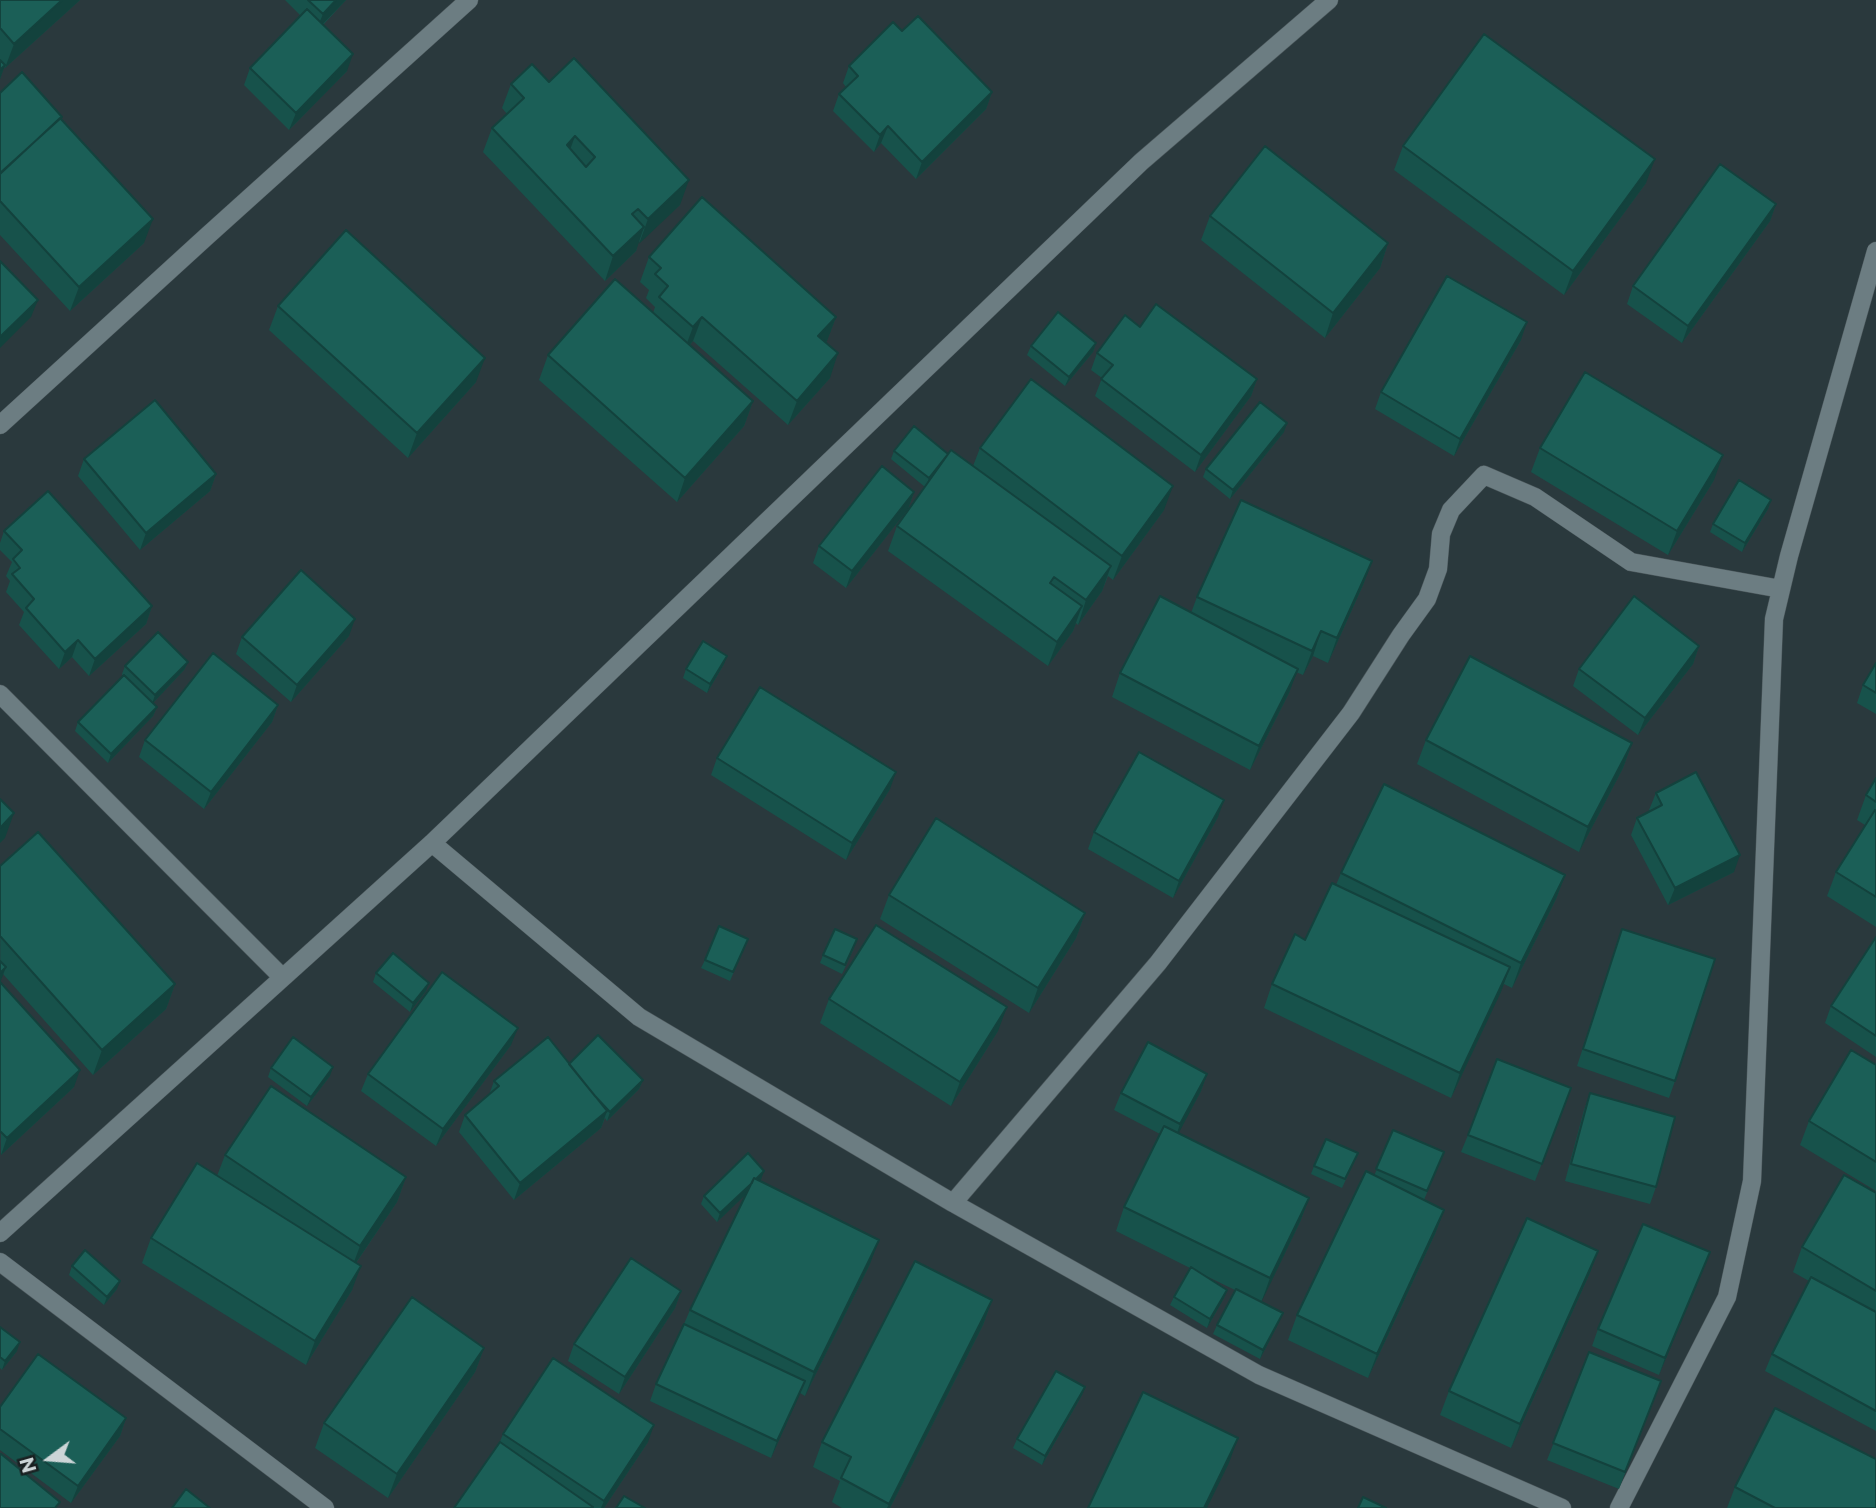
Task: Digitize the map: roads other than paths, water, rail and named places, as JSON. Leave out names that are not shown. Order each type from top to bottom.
[{"type":"street","points":[[441,0],[454,14]]},
{"type":"street","points":[[0,425],[470,0]]},
{"type":"street","points":[[0,1233],[432,843],[1141,162],[1329,0]]},
{"type":"street","points":[[1619,1508],[1727,1297],[1752,1181],[1774,619],[1788,556],[1876,251]]},
{"type":"street","points":[[954,1203],[1158,963],[1351,713],[1427,600],[1438,569],[1441,534],[1451,510],[1484,475],[1535,497],[1631,562],[1781,589]]},
{"type":"street","points":[[0,694],[282,977]]},
{"type":"street","points":[[432,843],[639,1017],[954,1203],[1259,1375],[1562,1508]]},
{"type":"street","points":[[0,1262],[325,1508]]}]
